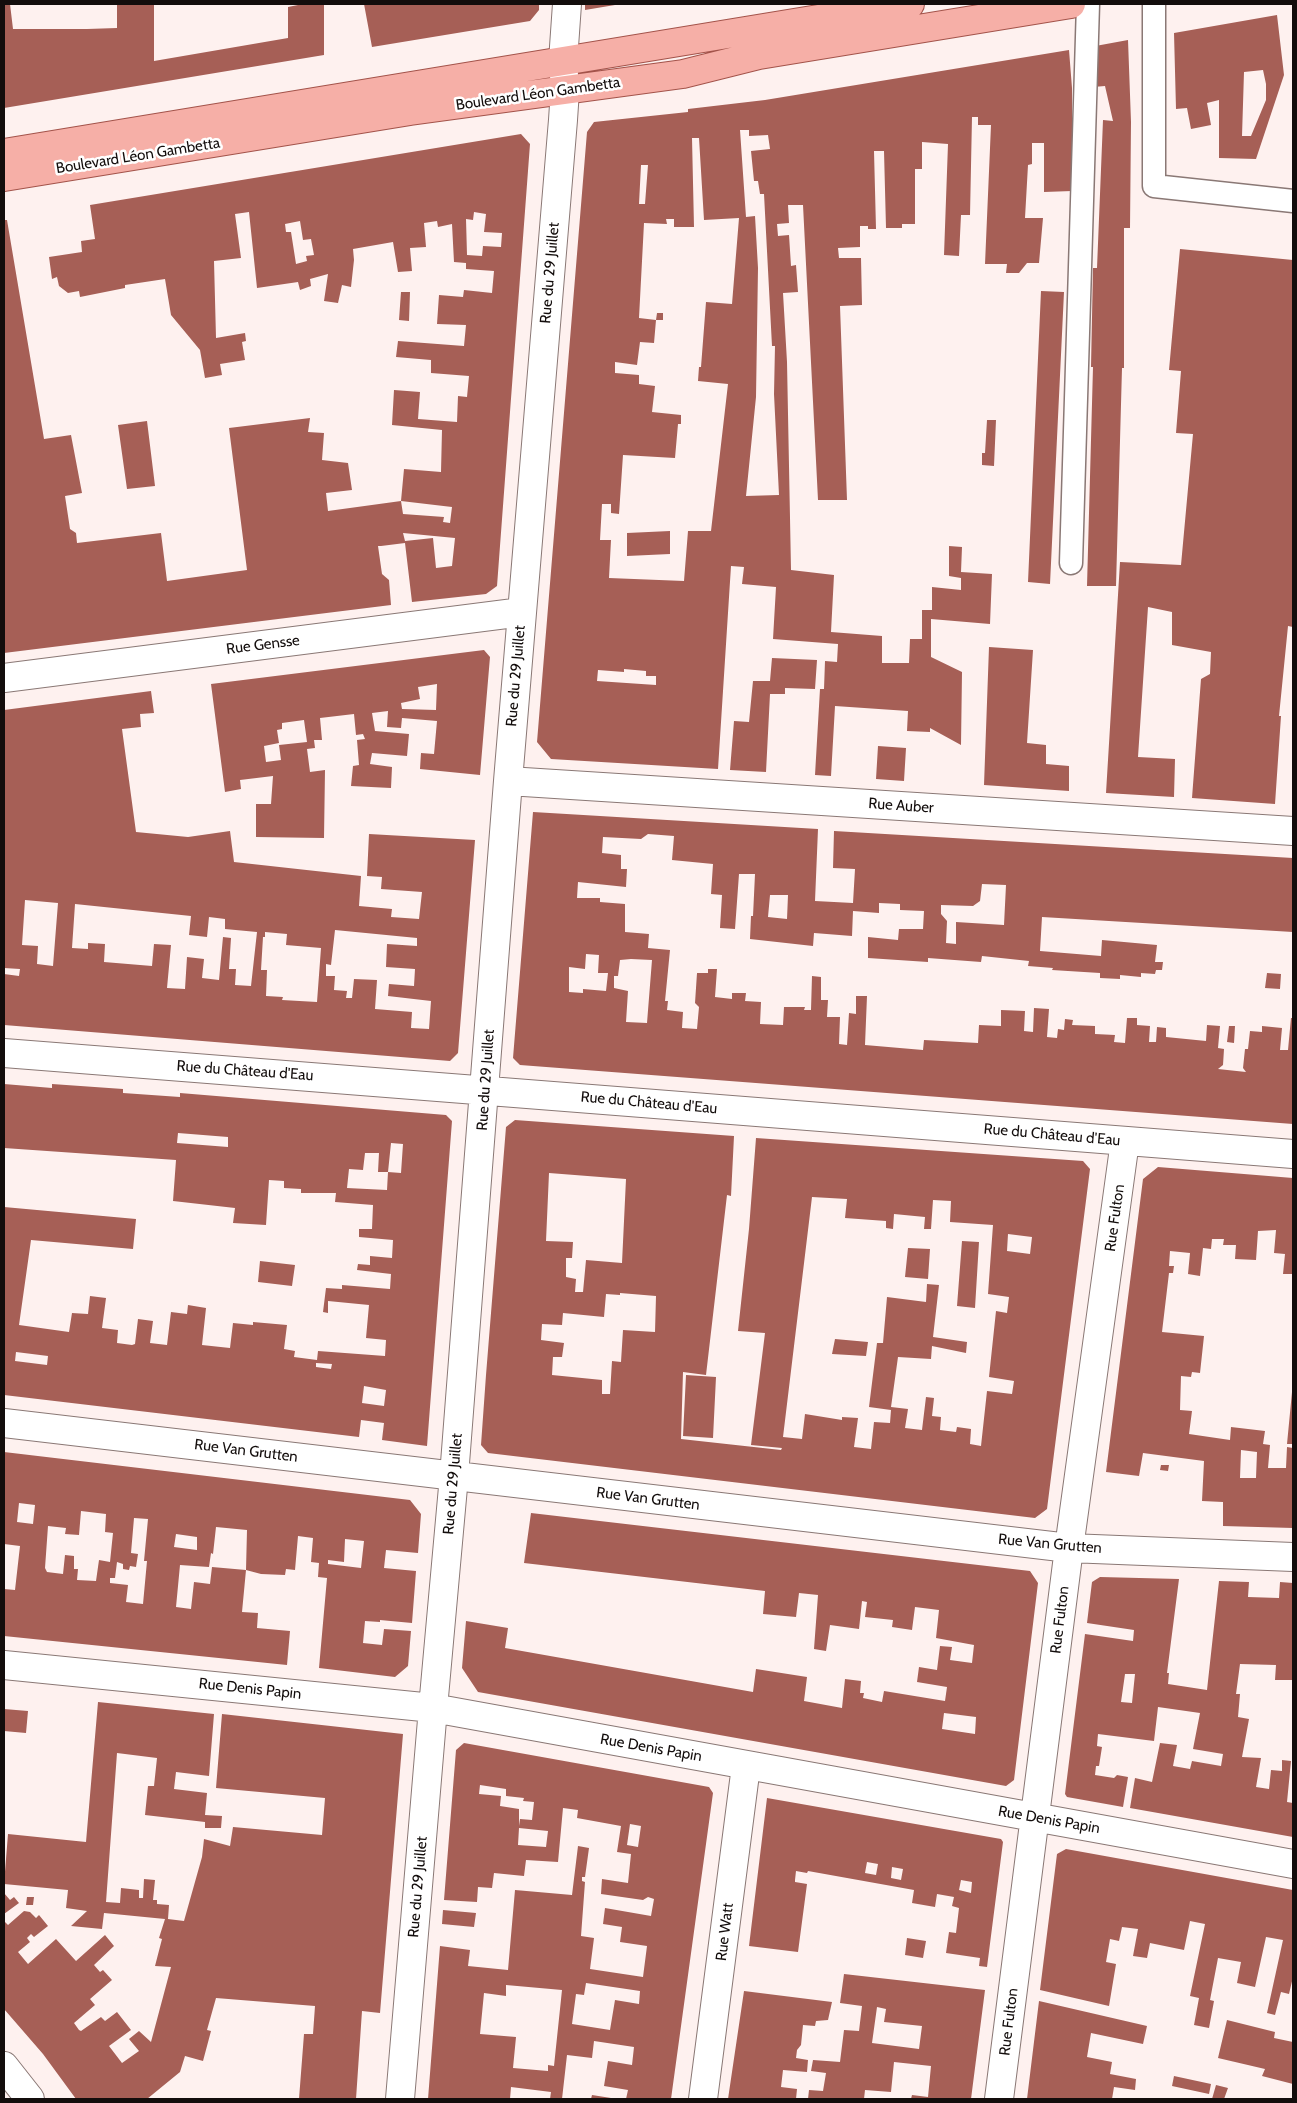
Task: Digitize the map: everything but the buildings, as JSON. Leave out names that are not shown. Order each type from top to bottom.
[{"type":"main road","name":"Boulevard Léon Gambetta","points":[[4,153],[910,4]]},
{"type":"main road","name":"Boulevard Léon Gambetta","points":[[4,177],[382,116],[683,74],[759,55],[1071,4]]},
{"type":"street","name":"Rue du 29 Juillet","points":[[400,2099],[432,1708],[454,1476],[508,781],[565,90],[563,61],[567,4]]},
{"type":"street","name":"Rue Gensse","points":[[4,678],[522,612]]},
{"type":"street","name":"Rue Auber","points":[[508,781],[1293,831]]},
{"type":"street","name":"Rue du Château d'Eau","points":[[4,1053],[1293,1154]]},
{"type":"street","name":"Rue Fulton","points":[[999,2099],[1069,1548],[1125,1141]]},
{"type":"street","name":"Rue Van Grutten","points":[[4,1423],[1069,1548],[1293,1557]]},
{"type":"street","name":"Rue Denis Papin","points":[[4,1665],[432,1708],[1293,1864]]},
{"type":"street","name":"Rue Watt","points":[[703,2099],[746,1766]]},
{"type":"street","points":[[4,2066],[30,2099]]},
{"type":"lane","points":[[1071,563],[1088,4]]},
{"type":"lane","points":[[1154,4],[1154,186],[1293,201]]}]
